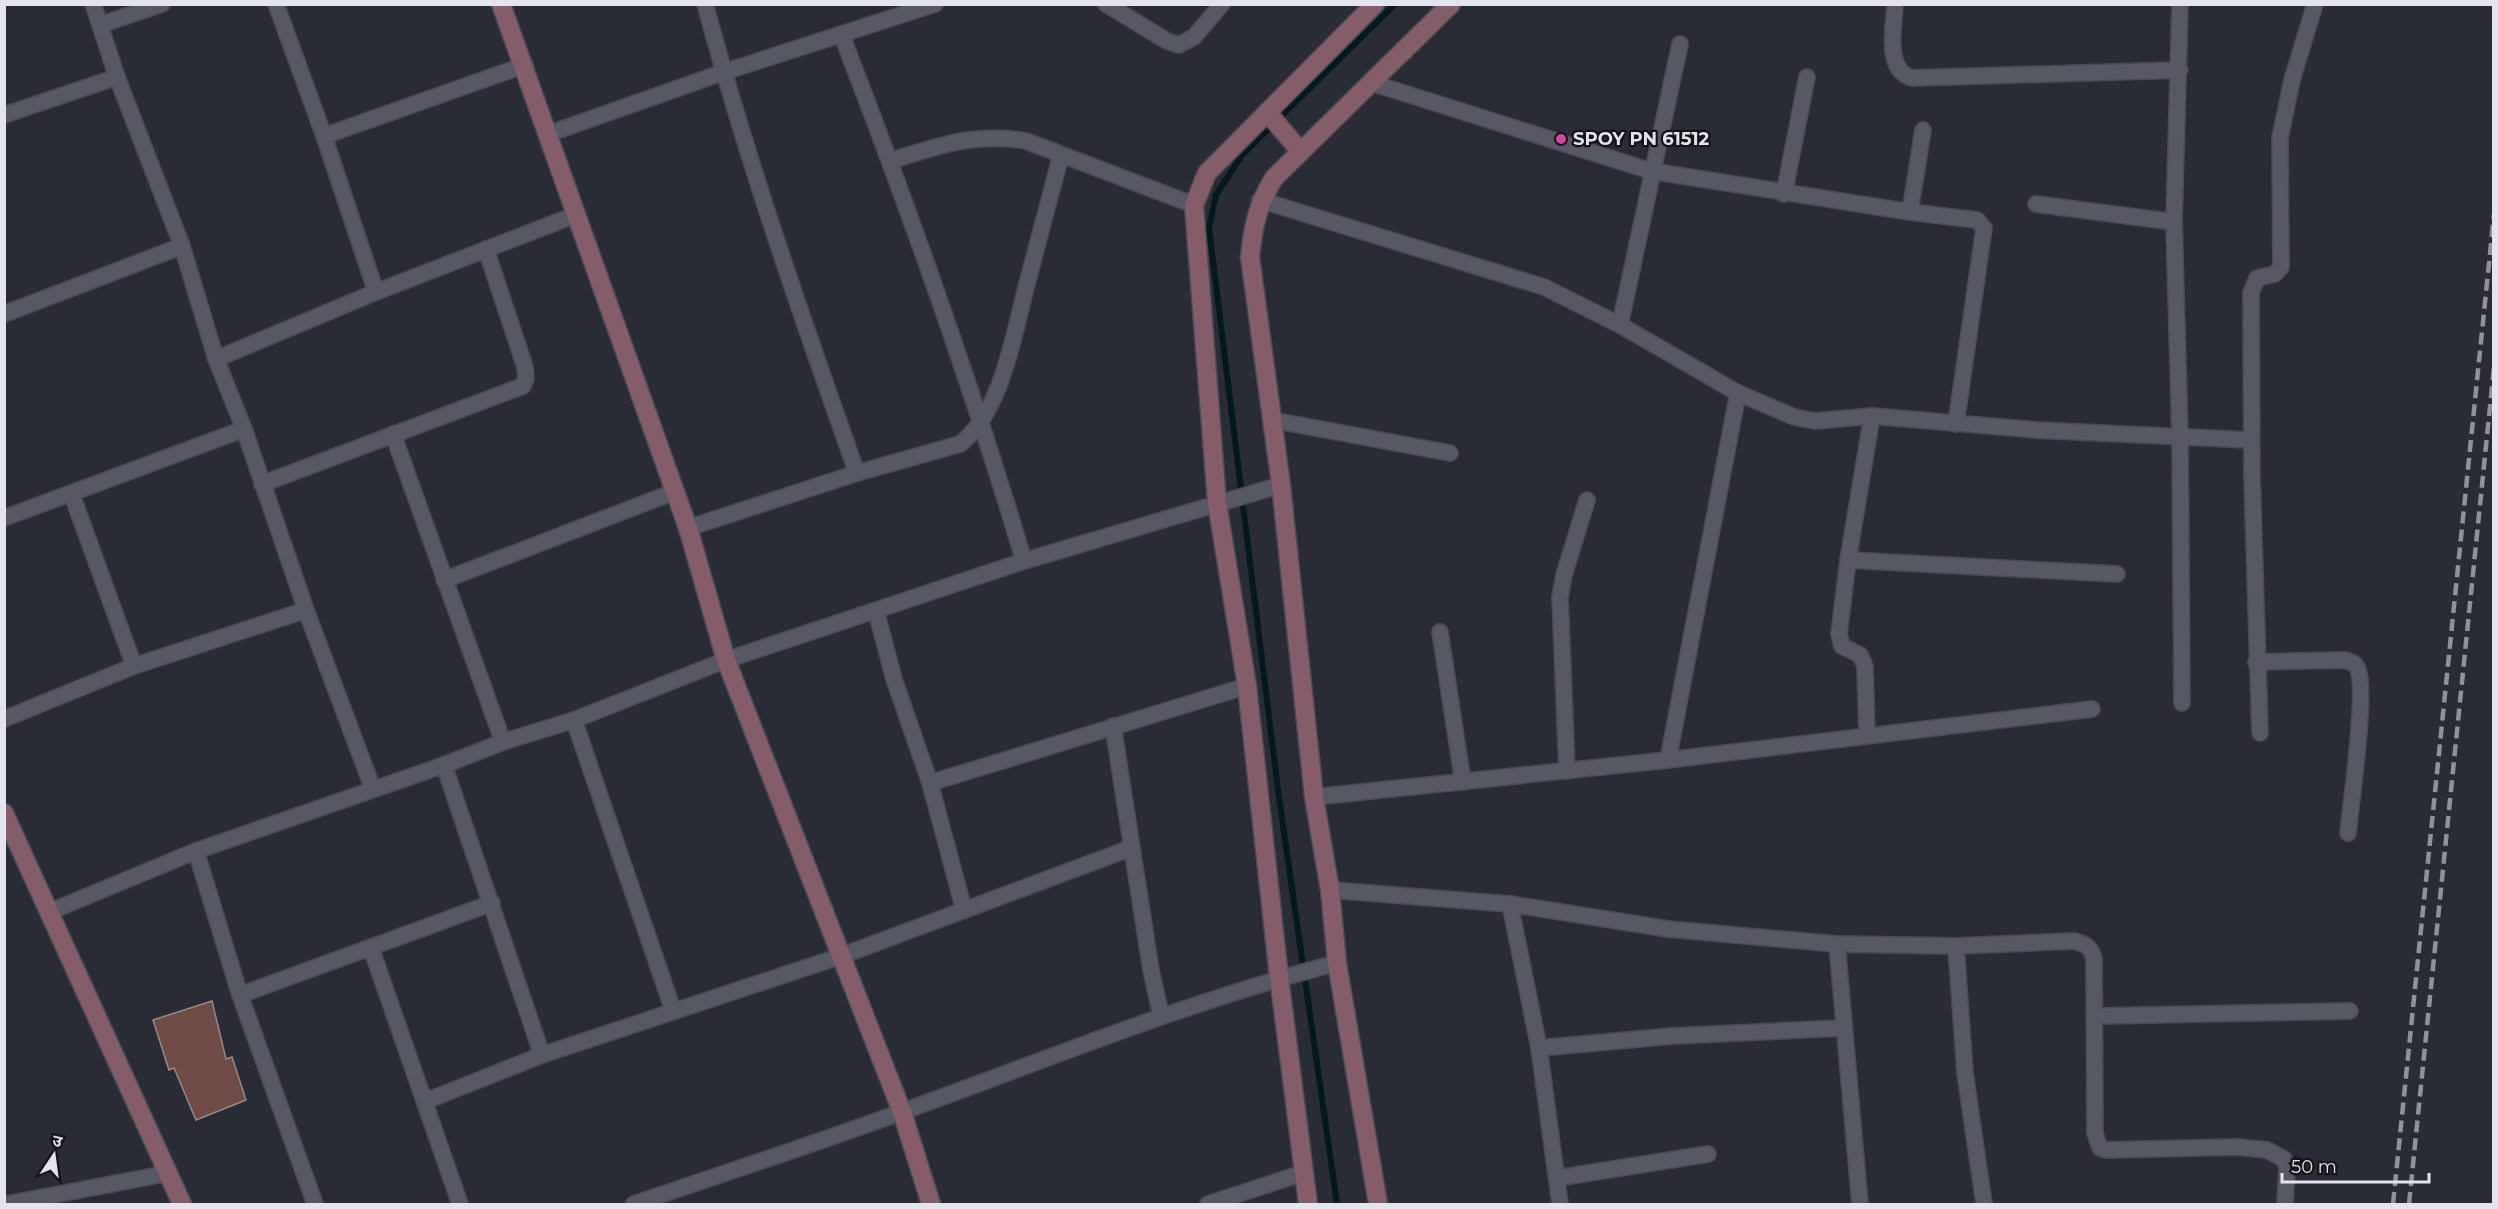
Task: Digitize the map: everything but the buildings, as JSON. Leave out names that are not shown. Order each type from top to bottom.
[{"type":"main road","points":[[501,4],[525,65],[575,215],[688,528],[726,660],[902,1112],[931,1204]]},
{"type":"main road","points":[[1308,1204],[1284,976],[1247,686],[1217,503],[1194,205],[1207,173],[1270,115],[1375,4]]},
{"type":"main road","points":[[1378,1204],[1329,965],[1330,890],[1314,798],[1274,487],[1272,420],[1250,257],[1253,226],[1260,200],[1296,147],[1372,83],[1451,4]]},
{"type":"main road","points":[[1270,115],[1296,147]]},
{"type":"main road","points":[[5,817],[183,1204]]},
{"type":"street","points":[[93,4],[117,77],[182,246],[216,359],[244,429],[306,610],[373,789]]},
{"type":"street","points":[[100,25],[162,4]]},
{"type":"street","points":[[276,4],[324,136],[376,292]]},
{"type":"street","points":[[705,4],[724,72],[799,310],[857,473]]},
{"type":"street","points":[[548,134],[724,72],[936,4]]},
{"type":"street","points":[[1106,4],[1167,41],[1179,45],[1194,37],[1222,4]]},
{"type":"street","points":[[1894,4],[1894,60],[1903,75],[1912,78],[2180,70]]},
{"type":"street","points":[[2180,4],[2180,70],[2174,222],[2180,437],[2182,703]]},
{"type":"street","points":[[2260,733],[2256,662],[2252,440],[2252,286],[2257,278],[2276,274],[2281,267],[2280,138],[2292,80],[2316,4]]},
{"type":"street","points":[[842,36],[890,161],[982,420],[1024,561]]},
{"type":"street","points":[[1620,325],[1651,171],[1680,44]]},
{"type":"street","points":[[324,136],[525,65]]},
{"type":"street","points":[[4,115],[117,77]]},
{"type":"street","points":[[1784,194],[1807,77]]},
{"type":"street","points":[[1372,83],[1651,171],[1784,194],[1977,220],[1984,228],[1956,424]]},
{"type":"street","points":[[1910,212],[1923,130]]},
{"type":"street","points":[[890,161],[960,139],[986,137],[1026,141],[1194,205]]},
{"type":"street","points":[[688,528],[857,473],[960,444],[973,434],[982,420],[1003,373],[1061,155]]},
{"type":"street","points":[[1260,200],[1544,287],[1620,325],[1738,393],[1806,420],[1826,421],[1872,416],[1956,424],[2252,440]]},
{"type":"street","points":[[2036,204],[2174,222]]},
{"type":"street","points":[[216,359],[376,292],[575,215]]},
{"type":"street","points":[[4,314],[182,246]]},
{"type":"street","points":[[262,484],[523,386],[525,367],[486,249]]},
{"type":"street","points":[[1668,760],[1738,393]]},
{"type":"street","points":[[1867,735],[1865,666],[1860,655],[1842,645],[1839,627],[1872,416]]},
{"type":"street","points":[[1272,420],[1450,453]]},
{"type":"street","points":[[4,518],[72,495],[244,429]]},
{"type":"street","points":[[393,434],[503,742]]},
{"type":"street","points":[[49,912],[196,851],[444,765],[503,742],[574,720],[726,660],[1024,561],[1274,487]]},
{"type":"street","points":[[444,580],[674,492]]},
{"type":"street","points":[[72,495],[134,666]]},
{"type":"street","points":[[1566,771],[1560,597],[1564,575],[1587,500]]},
{"type":"street","points":[[1848,560],[2117,574]]},
{"type":"street","points":[[4,719],[134,666],[306,610]]},
{"type":"street","points":[[876,611],[894,679],[930,783],[964,910]]},
{"type":"street","points":[[1440,632],[1463,782]]},
{"type":"street","points":[[2256,662],[2344,660],[2352,662],[2360,671],[2359,718],[2348,832]]},
{"type":"street","points":[[930,783],[1247,686]]},
{"type":"street","points":[[1314,798],[1668,760],[2092,709]]},
{"type":"street","points":[[574,720],[673,1010]]},
{"type":"street","points":[[1113,726],[1151,970],[1161,1015]]},
{"type":"street","points":[[444,765],[542,1055]]},
{"type":"street","points":[[426,1101],[542,1055],[841,956],[1131,848]]},
{"type":"street","points":[[196,851],[240,995],[315,1204]]},
{"type":"street","points":[[1330,890],[1510,904],[1689,931],[1837,944],[1956,946],[2074,941],[2085,944],[2091,949],[2094,959],[2095,1133],[2100,1148],[2106,1150],[2238,1147],[2267,1150],[2284,1159],[2287,1167],[2285,1204]]},
{"type":"street","points":[[240,995],[492,903]]},
{"type":"street","points":[[1510,904],[1539,1048],[1560,1204]]},
{"type":"street","points":[[1837,944],[1860,1204]]},
{"type":"street","points":[[1956,946],[1965,1073],[1984,1204]]},
{"type":"street","points":[[371,948],[460,1204]]},
{"type":"street","points":[[634,1204],[902,1112],[1161,1015],[1284,976],[1329,965]]},
{"type":"street","points":[[2096,1016],[2350,1011]]},
{"type":"street","points":[[1539,1048],[1672,1036],[1843,1028]]},
{"type":"street","points":[[1557,1178],[1708,1154]]},
{"type":"street","points":[[8,1204],[169,1173]]},
{"type":"street","points":[[1208,1204],[1303,1173]]},
{"type":"waterway","points":[[1337,1204],[1278,790],[1209,228],[1216,195],[1242,155],[1395,4]]},
{"type":"railway","points":[[2393,1204],[2494,214]]},
{"type":"railway","points":[[2409,1204],[2494,367]]},
{"type":"place","name":"SPOY PN 61512","points":[[1561,139]]}]
